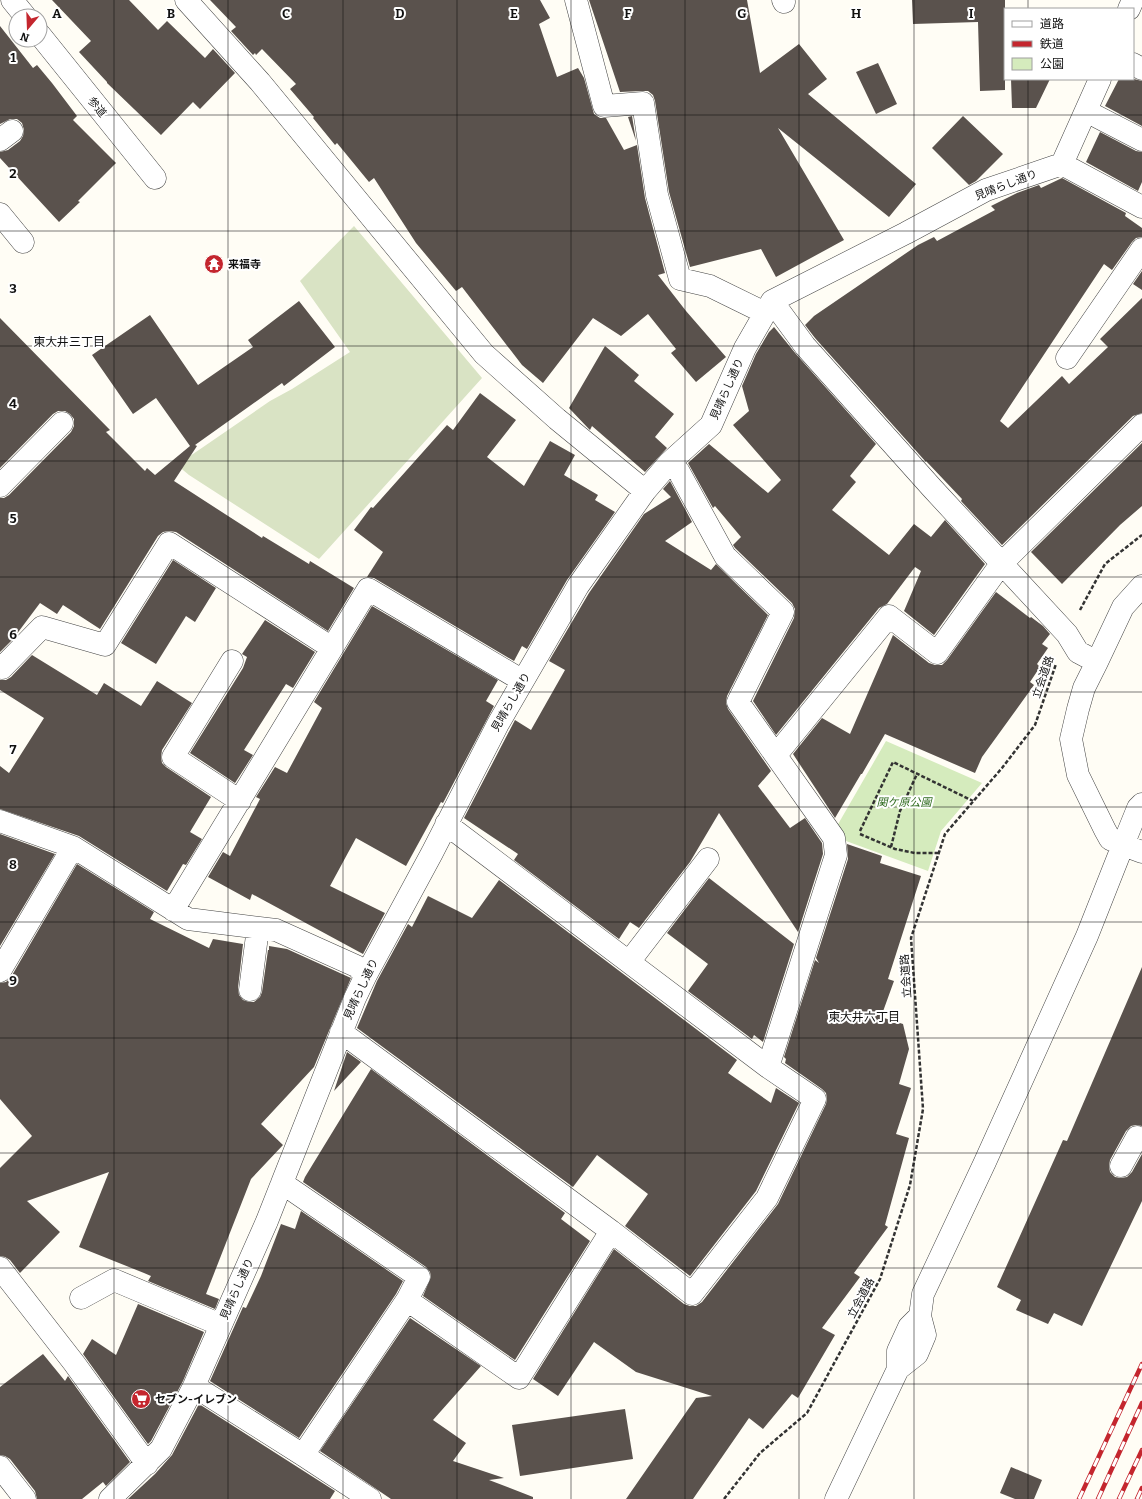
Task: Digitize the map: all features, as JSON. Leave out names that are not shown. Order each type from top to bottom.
[{"type":"street","points":[[12,0],[18,8]]},
{"type":"street","points":[[186,0],[260,82],[484,354],[557,419],[646,491]]},
{"type":"street","points":[[576,0],[604,106],[643,103],[658,195],[680,279],[710,286],[768,307],[805,346],[1001,564],[1067,634],[1078,652],[1097,662]]},
{"type":"street","name":"参道","points":[[48,45],[155,178]]},
{"type":"street","points":[[1100,80],[1062,164],[1142,206]]},
{"type":"street","points":[[1086,111],[1142,140]]},
{"type":"street","name":"見晴らし通り","points":[[113,1498],[161,1449],[194,1386],[264,1228],[341,1032],[366,975],[498,724],[578,586],[646,491],[669,463],[711,425],[745,348],[768,307],[986,190],[1062,164]]},
{"type":"street","points":[[1,217],[22,242]]},
{"type":"street","points":[[1067,358],[1142,249]]},
{"type":"street","points":[[0,486],[62,423]]},
{"type":"street","points":[[776,755],[889,616],[937,653],[1001,564],[1142,424]]},
{"type":"street","points":[[669,463],[679,472],[725,556],[783,612],[738,702],[834,838],[836,855],[768,1067]]},
{"type":"street","points":[[2,668],[42,627],[105,644],[169,543],[332,648]]},
{"type":"street","points":[[1132,848],[1110,839],[1078,775],[1071,739],[1084,688],[1123,607],[1142,586]]},
{"type":"street","points":[[173,910],[368,589],[523,681]]},
{"type":"street","points":[[232,661],[173,757],[240,800]]},
{"type":"street","points":[[836,1499],[898,1369],[917,1354],[925,1335],[920,1316],[923,1294],[988,1155],[1084,942],[1132,848],[1138,808],[1142,804]]},
{"type":"street","points":[[0,821],[73,847],[188,919],[276,930],[356,966],[366,975]]},
{"type":"street","points":[[341,1032],[611,1231],[692,1294],[767,1198],[815,1099],[768,1067],[446,824]]},
{"type":"street","points":[[0,972],[73,847]]},
{"type":"street","points":[[629,962],[708,859]]},
{"type":"street","points":[[250,990],[258,928]]},
{"type":"street","points":[[1122,1166],[1137,1137]]},
{"type":"street","points":[[282,1183],[419,1277],[406,1300],[303,1455]]},
{"type":"street","points":[[406,1300],[519,1378],[611,1231]]},
{"type":"street","points":[[0,1268],[74,1363],[147,1464]]},
{"type":"street","points":[[81,1298],[114,1280],[221,1325]]},
{"type":"street","points":[[194,1386],[303,1455],[346,1492],[370,1499]]},
{"type":"street","points":[[0,1467],[25,1499]]},
{"type":"path","name":"立会道路","points":[[724,1499],[760,1453],[807,1413],[880,1279],[910,1186],[923,1109],[911,938],[945,834],[974,801],[1035,725],[1067,634],[1105,564],[1142,535]]},
{"type":"path","points":[[939,853],[915,852],[891,847],[858,834],[893,762],[974,801]]},
{"type":"path","points":[[891,847],[900,811],[917,774]]},
{"type":"green space","points":[[354,226],[482,378],[319,559],[189,475],[177,465],[270,401],[292,389],[350,352],[300,281]]},
{"type":"green space","name":"関ケ原公園","points":[[886,741],[982,783],[941,831],[928,871],[846,841],[837,826]]},
{"type":"building","points":[[52,0],[129,0],[158,30],[167,21],[205,58],[213,49],[235,73],[200,109],[193,102],[161,135],[107,83],[79,52],[91,41]]},
{"type":"building","points":[[210,0],[540,0],[550,18],[539,24],[557,77],[578,68],[584,78],[594,114],[600,118],[606,118],[624,150],[637,145],[645,198],[665,273],[658,275],[686,311],[726,357],[696,382],[671,353],[676,349],[648,314],[621,336],[593,318],[543,383],[522,365],[462,287],[456,291],[416,243],[374,178],[369,182],[337,143],[335,145],[290,89],[296,84],[262,49],[256,55],[255,53],[253,55],[231,31],[236,27]]},
{"type":"building","points":[[589,0],[747,0],[760,73],[799,44],[827,79],[808,94],[916,184],[889,217],[778,128],[844,240],[776,277],[761,249],[690,267],[669,192],[653,95],[648,91],[620,92]]},
{"type":"building","points":[[912,0],[1005,0],[1005,90],[980,91],[978,22],[913,24]]},
{"type":"building","points":[[0,26],[8,36],[8,48],[17,48],[33,68],[37,65],[77,116],[73,120],[116,163],[78,201],[80,202],[59,222],[0,158],[0,152],[8,150],[20,141],[24,130],[22,123],[17,119],[10,119],[0,124]]},
{"type":"building","points":[[878,63],[897,104],[876,114],[856,72]]},
{"type":"building","points":[[1134,79],[1142,81],[1142,126],[1105,106],[1118,80]]},
{"type":"building","points":[[1011,80],[1050,80],[1036,108],[1012,108]]},
{"type":"building","points":[[632,116],[636,141],[628,117]]},
{"type":"building","points":[[963,116],[1003,154],[976,181],[969,185],[932,148]]},
{"type":"building","points":[[1100,132],[1136,151],[1142,152],[1142,182],[1138,191],[1086,162]]},
{"type":"building","points":[[1062,178],[1126,213],[1125,216],[1142,228],[1142,237],[1136,238],[1132,242],[1112,270],[1104,264],[1000,421],[1008,428],[1062,376],[1069,384],[1108,347],[1100,339],[1142,298],[1142,413],[1133,416],[1002,545],[961,501],[962,499],[926,462],[805,325],[814,316],[918,245],[934,237],[937,241],[995,210],[991,206],[1017,193],[1039,185],[1041,188]]},
{"type":"building","points":[[1142,271],[1142,290],[1133,284]]},
{"type":"building","points":[[299,301],[335,347],[284,386],[282,383],[195,445],[197,446],[174,481],[262,538],[263,536],[309,564],[310,561],[354,588],[328,631],[176,532],[169,531],[163,532],[158,536],[100,629],[63,605],[57,614],[40,603],[13,639],[0,652],[0,498],[4,498],[9,495],[71,432],[74,426],[74,419],[65,411],[58,411],[53,414],[0,468],[0,318],[110,430],[106,432],[145,471],[147,468],[155,475],[190,446],[156,398],[133,414],[92,355],[150,315],[198,385],[253,347],[248,340]]},
{"type":"building","points":[[774,327],[876,444],[850,476],[856,482],[832,510],[889,555],[914,524],[931,537],[945,520],[985,564],[934,635],[904,611],[921,571],[915,567],[887,604],[879,608],[776,735],[753,701],[794,618],[795,609],[792,603],[735,548],[733,545],[741,537],[715,506],[713,508],[688,463],[709,444],[768,493],[781,480],[733,425],[749,411],[742,386],[756,354],[769,332]]},
{"type":"building","points":[[605,346],[639,375],[634,381],[674,414],[655,437],[667,448],[645,472],[592,426],[590,430],[569,408]]},
{"type":"building","points":[[480,393],[516,420],[487,457],[524,486],[550,441],[575,455],[564,475],[598,495],[595,500],[615,512],[567,580],[527,649],[522,646],[514,661],[374,578],[367,577],[383,552],[354,530],[371,507],[373,508],[447,425],[453,430]]},
{"type":"building","points":[[1142,443],[1142,506],[1120,525],[1062,584],[1031,552]]},
{"type":"building","points":[[670,481],[692,522],[665,541],[711,570],[716,564],[768,615],[727,696],[726,703],[728,709],[771,771],[758,786],[790,828],[805,818],[822,843],[823,854],[798,932],[719,813],[690,862],[639,928],[630,922],[619,939],[514,860],[518,854],[464,818],[515,720],[531,730],[565,670],[549,661],[589,593],[644,514],[671,497],[663,489]]},
{"type":"building","points":[[173,560],[216,588],[195,622],[186,616],[156,664],[121,643]]},
{"type":"building","points":[[996,592],[1043,626],[1050,634],[1042,644],[1048,648],[1037,664],[1040,667],[1030,682],[1034,685],[982,757],[975,773],[885,734],[835,818],[793,754],[822,718],[850,734],[893,635],[929,663],[942,665]]},
{"type":"building","points":[[372,606],[498,680],[486,701],[494,706],[443,803],[441,802],[406,866],[356,838],[330,886],[385,913],[363,954],[252,894],[250,900],[208,877],[223,852],[230,856],[260,799],[256,797],[275,767],[287,773],[322,708],[314,702]]},
{"type":"building","points":[[265,620],[315,652],[293,688],[286,684],[244,750],[253,755],[235,783],[190,753],[243,668],[247,657],[242,654]]},
{"type":"building","points":[[32,655],[97,695],[104,683],[141,706],[157,681],[192,703],[162,750],[162,763],[211,797],[190,832],[202,839],[186,865],[183,864],[167,891],[79,836],[0,809],[0,766],[9,773],[44,718],[0,690],[0,680],[6,680],[11,677]]},
{"type":"building","points":[[0,834],[55,854],[0,946]]},
{"type":"building","points":[[847,844],[882,856],[880,863],[921,876],[888,979],[894,981],[881,1017],[903,1024],[909,1049],[899,1084],[911,1088],[896,1134],[909,1138],[885,1225],[888,1227],[854,1273],[860,1277],[822,1328],[835,1335],[798,1398],[792,1394],[763,1429],[749,1418],[693,1499],[626,1499],[696,1398],[712,1396],[636,1372],[594,1342],[558,1396],[533,1379],[614,1249],[684,1304],[696,1306],[702,1302],[778,1204],[826,1104],[827,1099],[826,1093],[822,1089],[785,1063],[786,1059],[784,1057],[815,960],[819,963],[816,958],[848,859]]},
{"type":"building","points":[[77,864],[154,912],[150,919],[209,948],[213,939],[243,944],[238,988],[239,995],[243,1000],[254,1002],[260,997],[269,946],[287,949],[351,978],[314,1067],[261,1124],[283,1145],[251,1179],[206,1294],[219,1299],[215,1309],[148,1281],[151,1276],[79,1247],[109,1172],[27,1201],[60,1232],[20,1273],[10,1260],[0,1256],[0,1168],[32,1136],[0,1099],[0,983],[6,982],[11,977]]},
{"type":"building","points":[[709,878],[794,944],[763,1042],[754,1035],[752,1039],[688,991],[708,964],[667,933]]},
{"type":"building","points":[[499,880],[737,1060],[728,1073],[771,1103],[776,1088],[799,1103],[756,1191],[690,1276],[625,1226],[648,1194],[597,1155],[573,1187],[357,1028],[377,981],[408,924],[412,927],[428,896],[472,918]]},
{"type":"building","points":[[1142,967],[1142,1126],[1131,1126],[1126,1131],[1110,1160],[1109,1166],[1110,1172],[1115,1177],[1127,1177],[1132,1172],[1142,1154],[1142,1201],[1082,1326],[1054,1313],[1048,1324],[1016,1310],[1021,1300],[997,1287],[1063,1140],[1067,1141]]},
{"type":"building","points":[[347,1052],[361,1062],[334,1091]]},
{"type":"building","points":[[371,1069],[565,1213],[561,1219],[590,1241],[515,1360],[423,1296],[431,1277],[430,1272],[426,1267],[303,1182]]},
{"type":"building","points":[[301,1211],[403,1281],[396,1294],[299,1438],[210,1381],[243,1307],[246,1308],[261,1276],[281,1224],[295,1229]]},
{"type":"building","points":[[138,1304],[204,1332],[183,1381],[148,1444],[83,1354],[92,1339],[116,1355]]},
{"type":"building","points":[[410,1318],[481,1366],[433,1420],[466,1443],[453,1461],[504,1478],[489,1480],[533,1497],[533,1499],[391,1499],[320,1451]]},
{"type":"building","points":[[43,1354],[65,1381],[68,1376],[130,1462],[106,1486],[103,1482],[82,1499],[37,1499],[35,1491],[10,1459],[0,1455],[0,1387]]},
{"type":"building","points":[[199,1404],[335,1491],[330,1499],[128,1499],[155,1474],[172,1455]]},
{"type":"building","points":[[625,1409],[633,1459],[520,1476],[512,1425]]},
{"type":"building","points":[[1011,1467],[1042,1480],[1034,1499],[1015,1499],[1000,1493]]},
{"type":"railway","points":[[1079,1499],[1142,1364]]},
{"type":"railway","points":[[1098,1499],[1142,1403]]},
{"type":"railway","points":[[1119,1499],[1142,1450]]},
{"type":"railway","points":[[1137,1499],[1142,1488]]},
{"type":"place","name":"来福寺","points":[[214,264]]},
{"type":"place","name":"セブン-イレブン","points":[[141,1399]]},
{"type":"district","name":"東大井三丁目","points":[[69,342]]},
{"type":"district","name":"東大井六丁目","points":[[864,1017]]}]
